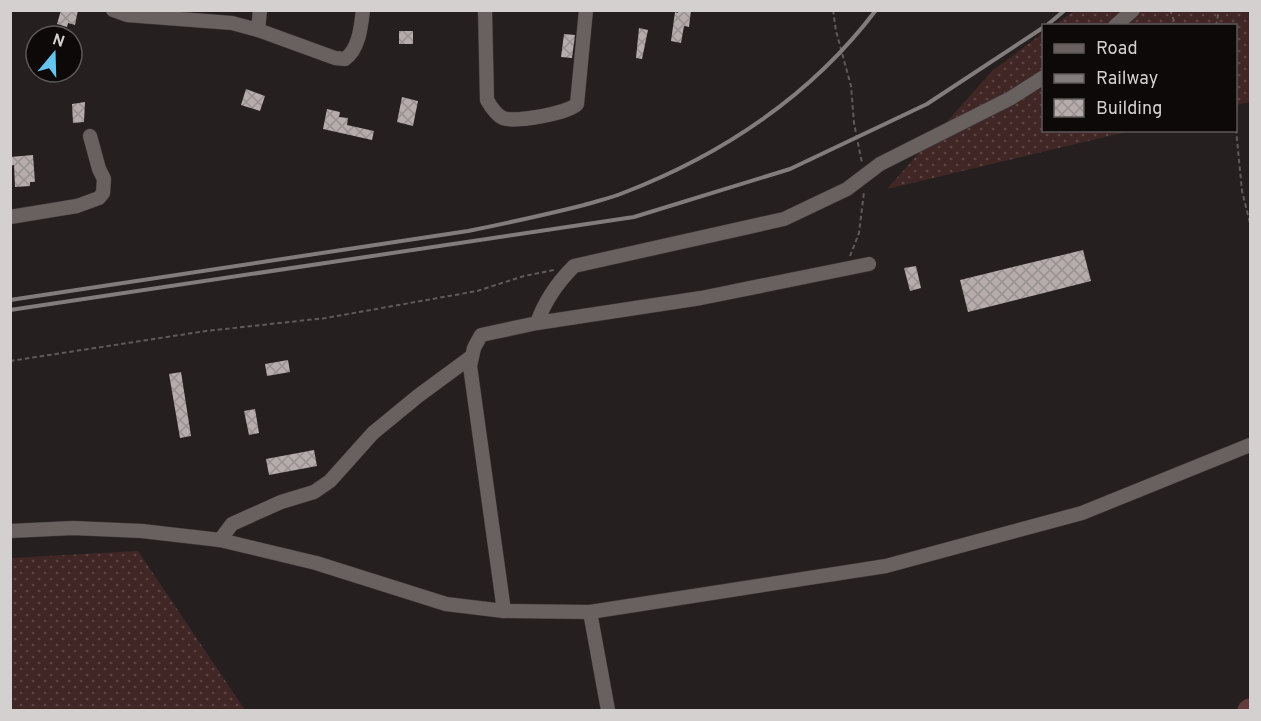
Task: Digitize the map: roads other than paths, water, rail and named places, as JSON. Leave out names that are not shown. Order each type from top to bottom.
[{"type":"street","points":[[112,10],[128,15],[232,23],[345,59],[352,54],[363,10]]},
{"type":"street","points":[[258,30],[260,10]]},
{"type":"street","points":[[485,10],[487,100],[502,118],[517,120],[568,110],[577,104],[585,10]]},
{"type":"street","points":[[1117,24],[1132,10]]},
{"type":"street","points":[[537,323],[549,297],[574,266],[784,219],[838,194],[880,164],[1011,98],[1042,78]]},
{"type":"street","points":[[10,217],[77,206],[99,198],[103,193],[104,179],[90,136]]},
{"type":"street","points":[[504,610],[470,366],[477,340],[481,335],[537,323],[701,298],[869,264]]},
{"type":"street","points":[[220,540],[232,524],[255,516],[281,502],[314,492],[330,481],[373,433],[471,357]]},
{"type":"street","points":[[10,531],[73,528],[142,531],[220,540],[316,563],[446,604],[504,610],[590,612],[886,566],[1082,513],[1251,445]]},
{"type":"street","points":[[590,612],[608,711]]},
{"type":"railway","points":[[10,300],[468,231],[555,212],[614,196],[660,178],[695,160],[730,141],[763,119],[823,69],[851,41],[876,10]]},
{"type":"railway","points":[[1048,24],[1065,10]]},
{"type":"railway","points":[[10,310],[634,217],[790,169],[927,104],[1042,28]]}]
